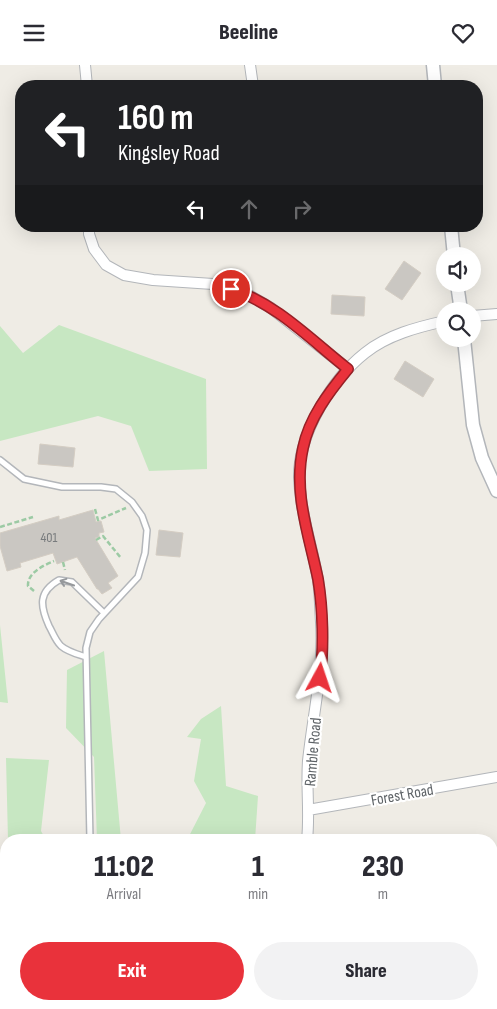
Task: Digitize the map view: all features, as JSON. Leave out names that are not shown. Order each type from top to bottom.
[{"type":"street","points":[[85,65],[86,80]]},
{"type":"street","points":[[250,65],[252,80]]},
{"type":"street","points":[[433,65],[434,80]]},
{"type":"street","points":[[89,232],[94,249],[106,265],[124,275],[152,280],[213,284],[249,295],[272,307],[348,369]]},
{"type":"street","points":[[452,232],[453,247]]},
{"type":"street","points":[[481,315],[497,314]]},
{"type":"street","name":"Ramble Road","points":[[307,834],[308,761],[322,661],[322,623],[318,581],[302,510],[299,474],[303,447],[313,420],[331,391],[348,369],[366,352],[384,341],[417,327],[436,323]]},
{"type":"street","points":[[465,347],[473,425],[482,458],[497,491]]},
{"type":"street","name":"Forest Road","points":[[308,810],[497,777]]},
{"type":"lane","points":[[0,460],[24,479],[62,487],[116,489],[134,504],[142,516],[147,530],[145,553],[138,577],[104,613],[90,632],[86,648],[90,834]]},
{"type":"lane","points":[[86,657],[68,651],[56,640],[44,614],[42,601],[44,593],[49,585],[59,580],[72,582],[104,613]]},
{"type":"path","points":[[95,509],[98,520],[134,504]]},
{"type":"path","points":[[0,527],[33,517]]},
{"type":"path","points":[[96,540],[103,536],[121,558]]},
{"type":"path","points":[[34,591],[28,586],[28,582],[39,569],[54,561]]},
{"type":"path","points":[[63,562],[65,570]]},
{"type":"green space","points":[[59,325],[206,379],[207,469],[149,471],[131,426],[98,416],[0,441],[0,326],[23,353]]},
{"type":"green space","points":[[0,625],[8,703],[0,702]]},
{"type":"green space","points":[[104,651],[120,834],[97,834],[94,757],[66,728],[67,670]]},
{"type":"green space","points":[[221,706],[226,786],[258,796],[255,834],[190,834],[206,803],[194,781],[201,739],[187,737],[201,719]]},
{"type":"green space","points":[[6,758],[49,760],[41,831],[43,834],[8,834]]},
{"type":"building","points":[[404,261],[421,273],[402,300],[385,289]]},
{"type":"building","points":[[332,295],[365,297],[364,316],[331,314]]},
{"type":"building","points":[[405,361],[434,379],[423,397],[394,379]]},
{"type":"building","points":[[40,444],[75,448],[73,467],[38,464]]},
{"type":"building","points":[[93,510],[96,522],[101,521],[104,532],[99,533],[99,537],[95,538],[118,576],[108,583],[112,588],[102,594],[77,557],[57,564],[53,553],[20,563],[21,567],[7,571],[0,546],[0,533],[59,516],[59,520]]},
{"type":"building","points":[[159,530],[183,533],[180,557],[156,555]]},
{"type":"route","points":[[231,289],[249,295],[272,307],[348,369],[331,391],[313,420],[303,447],[299,474],[302,510],[318,581],[322,623],[320,678]]}]
